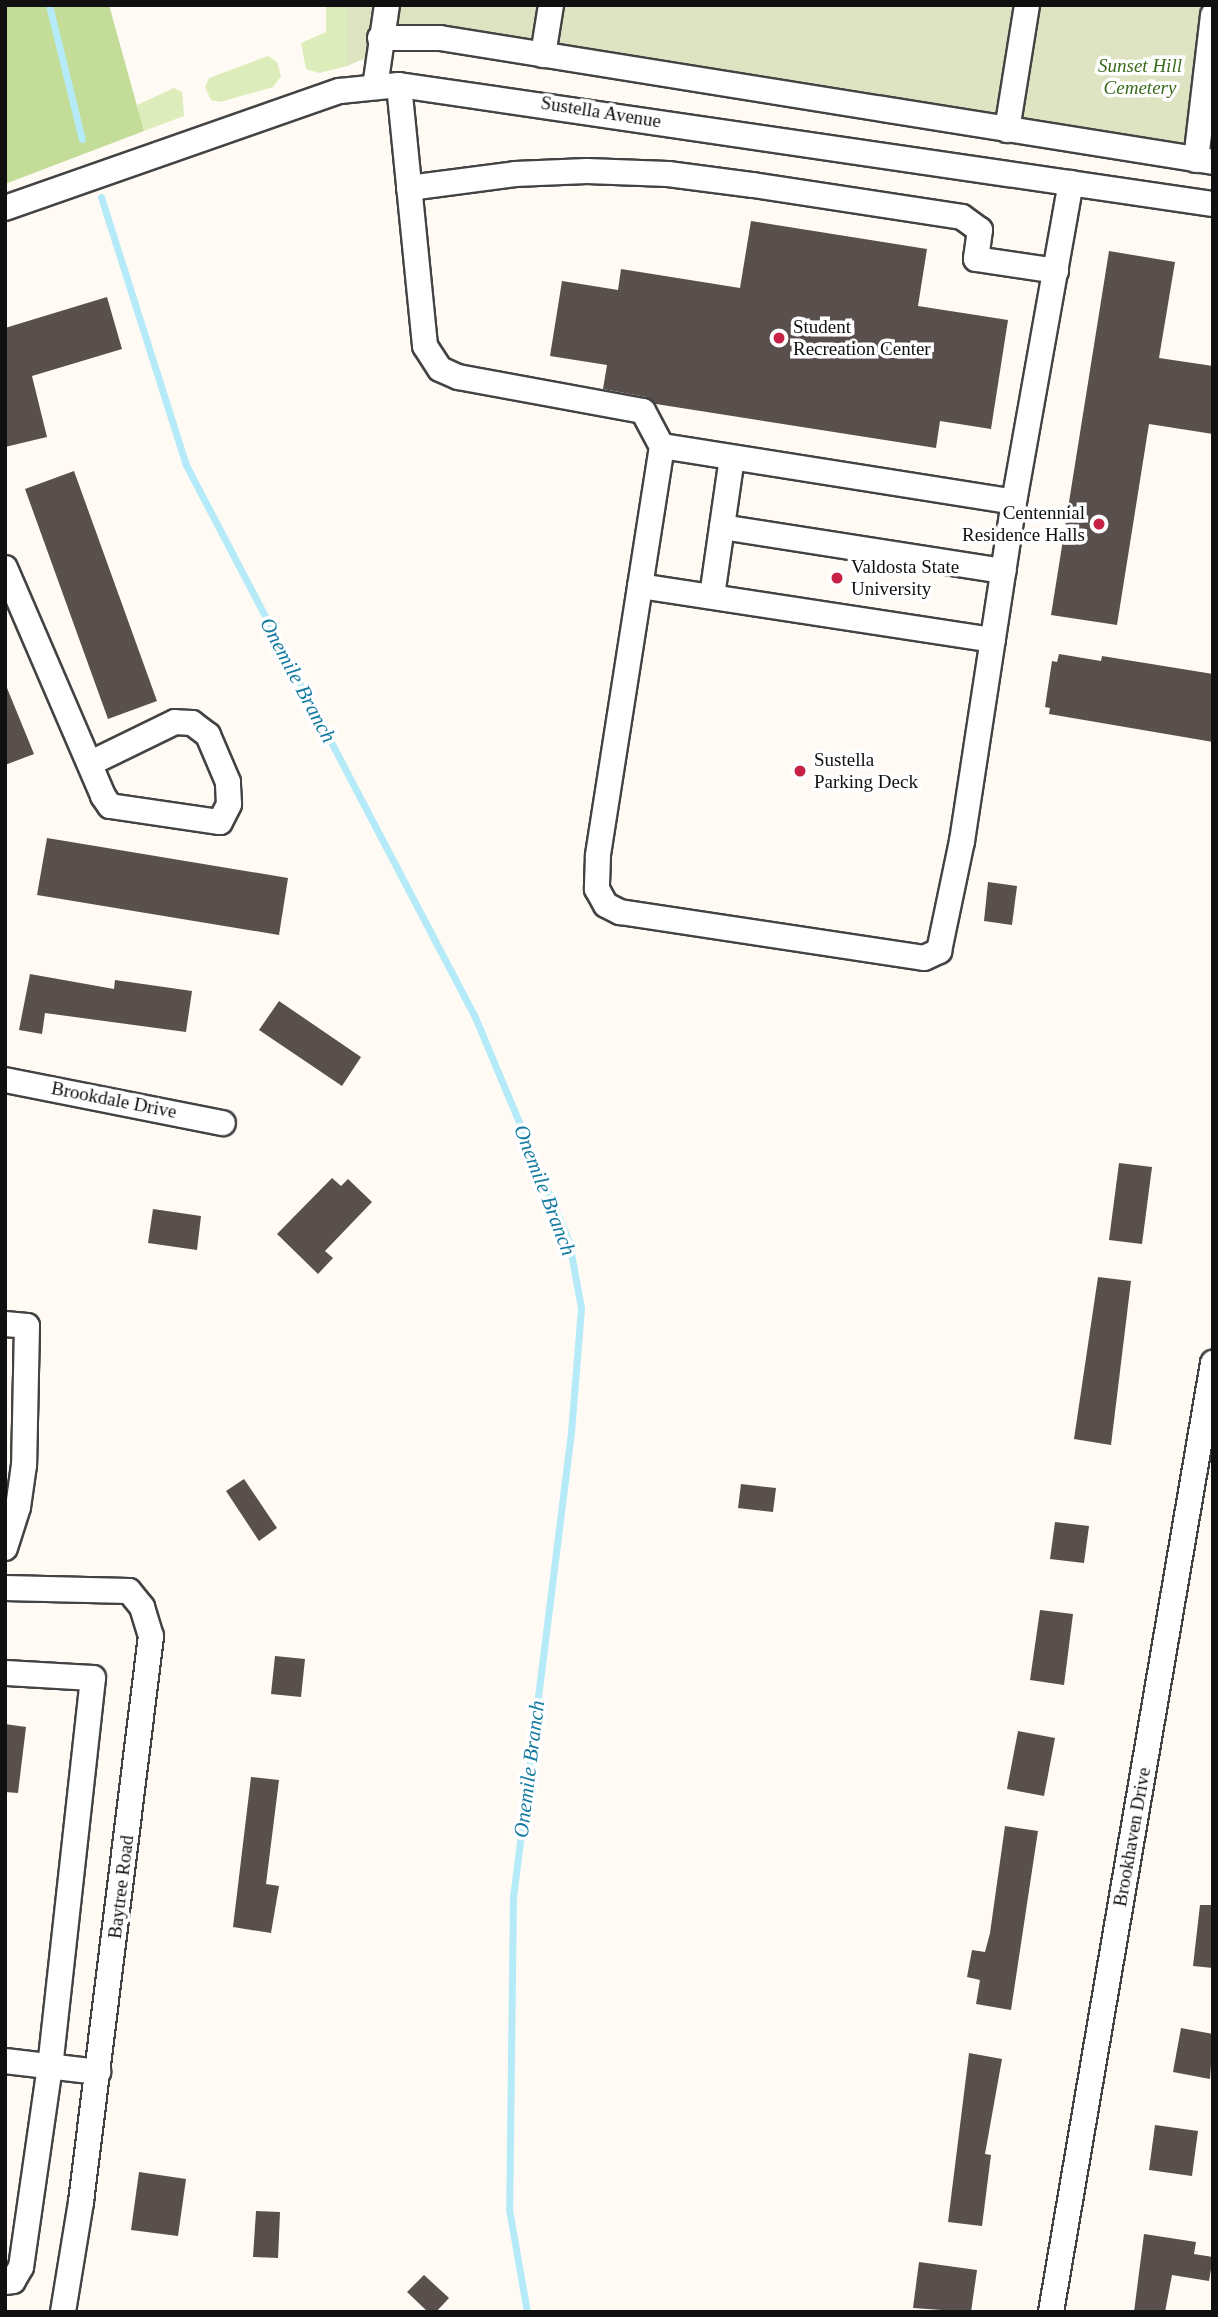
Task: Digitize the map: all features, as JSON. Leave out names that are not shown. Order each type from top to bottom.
[{"type":"street","points":[[387,5],[380,38],[387,86],[410,188],[425,346],[440,369],[458,377],[643,411],[662,446],[598,856],[597,889],[606,905],[620,912],[924,958],[939,951],[946,927],[1014,502],[1071,183]]},
{"type":"street","points":[[543,55],[551,5]]},
{"type":"street","points":[[1007,130],[1027,5]]},
{"type":"street","points":[[380,38],[440,38],[1204,161],[1213,15]]},
{"type":"street","name":"Sustella Avenue","points":[[5,208],[340,91],[387,86],[1213,204]]},
{"type":"street","points":[[410,188],[515,174],[587,171],[741,183],[962,217],[980,230],[976,258],[1056,271]]},
{"type":"street","points":[[662,446],[1014,502]]},
{"type":"street","points":[[712,596],[732,457]]},
{"type":"street","points":[[722,527],[1003,571]]},
{"type":"street","points":[[5,568],[91,763],[110,806],[220,822],[229,804],[228,782],[208,735],[192,723],[175,722],[91,763]]},
{"type":"street","points":[[640,586],[993,640]]},
{"type":"street","name":"Brookdale Drive","points":[[5,1080],[223,1123]]},
{"type":"street","points":[[5,1324],[27,1326],[24,1465],[18,1507],[5,1548]]},
{"type":"street","name":"Brookhaven Drive","points":[[1051,2312],[1213,1363]]},
{"type":"street","name":"Baytree Road","points":[[5,1588],[129,1591],[142,1607],[151,1636],[98,2072],[63,2312]]},
{"type":"street","points":[[5,1673],[93,1678],[50,2066],[21,2267],[13,2281],[5,2282]]},
{"type":"street","points":[[5,2060],[98,2072]]},
{"type":"green space","points":[[5,5],[109,5],[144,131],[5,184]]},
{"type":"green space","points":[[326,5],[347,5],[347,66],[319,73],[306,69],[301,43],[326,32]]},
{"type":"green space","name":"Sunset Hill Cemetery","points":[[347,5],[1213,5],[1213,160],[397,45],[347,66]]},
{"type":"green space","points":[[268,56],[277,62],[281,76],[273,87],[220,102],[211,100],[205,87],[209,78]]},
{"type":"green space","points":[[174,88],[182,92],[184,116],[144,131],[137,105]]},
{"type":"building","name":"Student Recreation Center","points":[[751,221],[927,249],[918,306],[1008,320],[991,429],[940,421],[936,448],[656,404],[646,397],[603,389],[607,365],[550,356],[562,281],[618,290],[621,269],[740,288]]},
{"type":"building","name":"Centennial Residence Halls","points":[[1109,251],[1175,262],[1159,358],[1213,366],[1213,434],[1149,424],[1117,625],[1051,615]]},
{"type":"building","points":[[107,297],[122,349],[32,376],[47,437],[5,447],[5,328]]},
{"type":"building","points":[[74,471],[157,701],[108,719],[25,489]]},
{"type":"building","points":[[1059,654],[1101,661],[1102,656],[1213,674],[1213,742],[1049,714],[1050,708],[1045,707],[1052,661],[1057,662]]},
{"type":"building","points":[[5,683],[34,754],[5,765]]},
{"type":"building","points":[[47,838],[288,878],[279,935],[37,895]]},
{"type":"building","points":[[988,882],[1017,886],[1012,925],[984,921]]},
{"type":"building","points":[[30,974],[114,989],[115,980],[192,991],[186,1032],[45,1013],[42,1034],[19,1030]]},
{"type":"building","points":[[279,1001],[361,1057],[342,1086],[259,1030]]},
{"type":"building","points":[[1119,1163],[1152,1167],[1142,1244],[1109,1240]]},
{"type":"building","points":[[332,1178],[341,1186],[348,1179],[372,1202],[325,1251],[333,1258],[318,1274],[277,1234]]},
{"type":"building","points":[[153,1209],[201,1216],[197,1250],[148,1243]]},
{"type":"building","points":[[1098,1277],[1131,1281],[1111,1445],[1074,1439]]},
{"type":"building","points":[[244,1479],[277,1528],[259,1541],[226,1491]]},
{"type":"building","points":[[741,1484],[776,1488],[773,1512],[738,1508]]},
{"type":"building","points":[[1055,1522],[1089,1526],[1084,1563],[1050,1559]]},
{"type":"building","points":[[1040,1610],[1073,1614],[1064,1685],[1030,1680]]},
{"type":"building","points":[[275,1656],[305,1659],[301,1697],[271,1694]]},
{"type":"building","points":[[5,1724],[26,1727],[18,1793],[5,1792]]},
{"type":"building","points":[[1018,1731],[1055,1738],[1044,1796],[1007,1789]]},
{"type":"building","points":[[251,1777],[279,1780],[266,1884],[279,1886],[271,1933],[233,1927]]},
{"type":"building","points":[[1005,1826],[1038,1831],[1011,2010],[976,2004],[980,1980],[967,1977],[972,1950],[985,1952],[990,1933]]},
{"type":"building","points":[[1200,1905],[1213,1905],[1213,1968],[1193,1966]]},
{"type":"building","points":[[1181,2028],[1213,2034],[1210,2079],[1173,2072]]},
{"type":"building","points":[[969,2053],[1002,2059],[985,2154],[991,2155],[982,2226],[948,2222]]},
{"type":"building","points":[[1155,2125],[1198,2131],[1192,2176],[1149,2170]]},
{"type":"building","points":[[139,2172],[186,2179],[178,2236],[131,2230]]},
{"type":"building","points":[[256,2211],[280,2212],[278,2258],[253,2257]]},
{"type":"building","points":[[1144,2234],[1196,2242],[1194,2254],[1213,2257],[1209,2281],[1172,2275],[1165,2312],[1134,2312]]},
{"type":"building","points":[[919,2262],[977,2270],[971,2312],[913,2308]]},
{"type":"building","points":[[424,2275],[449,2298],[436,2312],[428,2312],[407,2292]]},
{"type":"waterway","name":"Onemile Branch","points":[[49,5],[82,139]]},
{"type":"waterway","name":"Onemile Branch","points":[[101,197],[186,465],[475,1017],[569,1242],[581,1308],[571,1432],[513,1896],[509,2209],[527,2312]]},
{"type":"place","name":"Student Recreation Center","points":[[779,338]]},
{"type":"place","name":"Centennial Residence Halls","points":[[1099,524]]},
{"type":"place","name":"Valdosta State University","points":[[837,578]]},
{"type":"place","name":"Sustella Parking Deck","points":[[800,771]]}]
